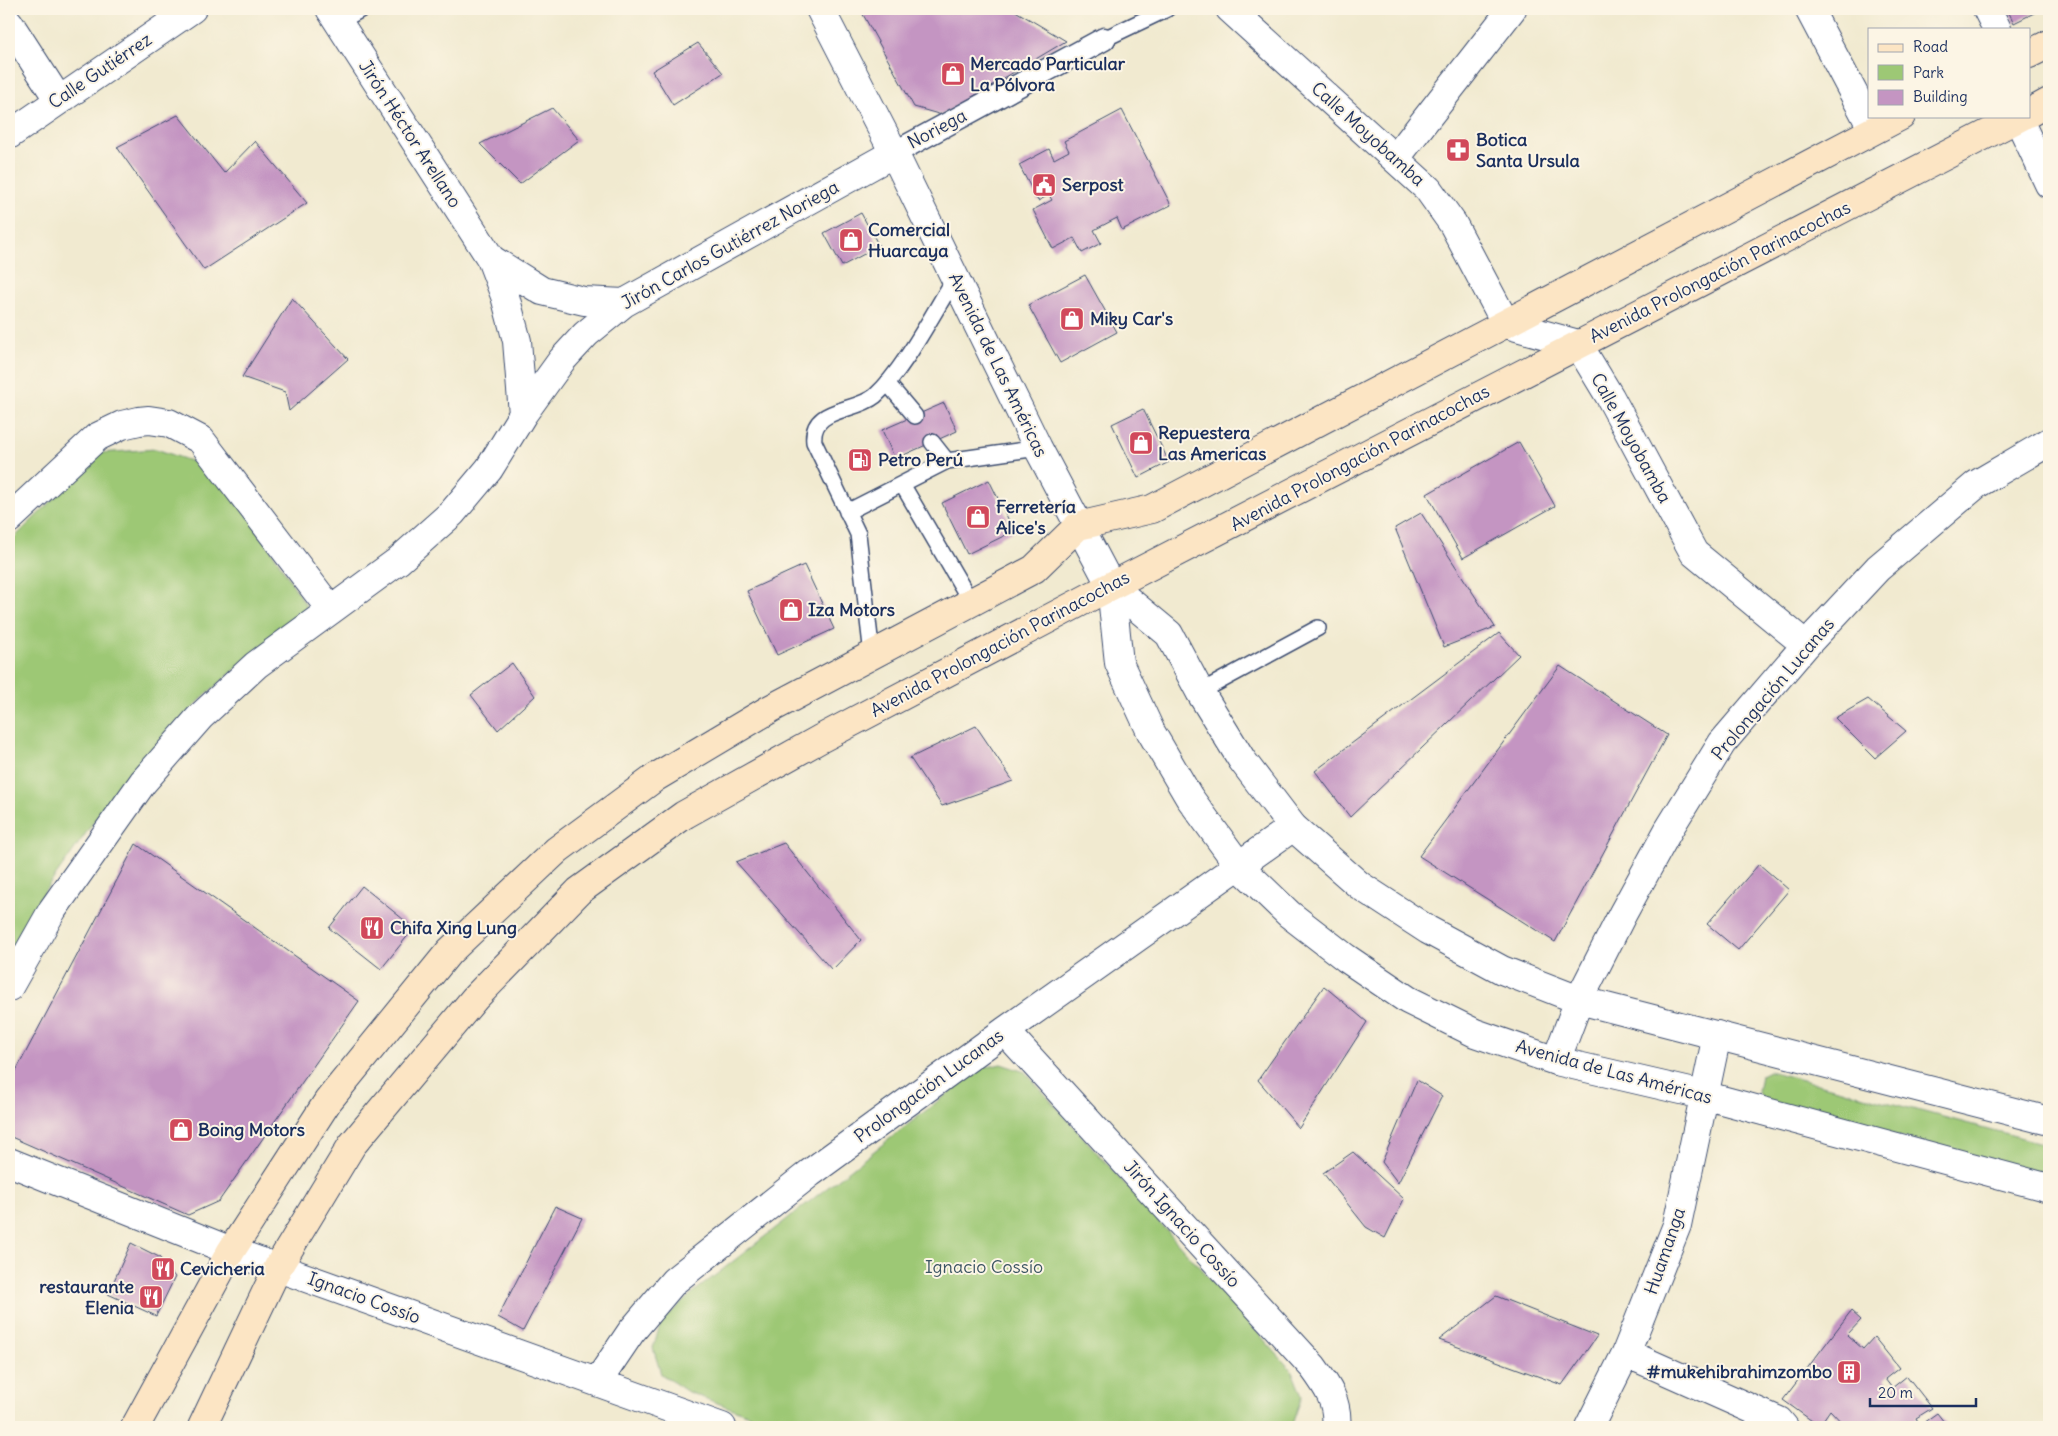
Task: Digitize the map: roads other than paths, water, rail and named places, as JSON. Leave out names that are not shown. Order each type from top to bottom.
[{"type":"main road","points":[[2030,54],[2049,44]]},
{"type":"main road","name":"Avenida Prolongación Parinacochas","points":[[2030,112],[2049,102]]},
{"type":"main road","points":[[135,1427],[231,1251],[328,1101],[449,952],[557,850],[656,777],[770,709],[1034,569],[1078,526],[1152,509],[1897,118]]},
{"type":"main road","name":"Avenida Prolongación Parinacochas","points":[[202,1427],[278,1267],[352,1145],[475,998],[579,891],[684,815],[820,739],[1111,586],[2017,118]]},
{"type":"street","name":"Calle Gutiérrez","points":[[9,135],[58,99],[192,9]]},
{"type":"street","name":"Avenida de Las Américas","points":[[820,9],[894,152],[1038,448],[1111,586],[1169,634],[1200,692],[1242,760],[1293,827],[1359,885],[1428,930],[1502,970],[1580,1000],[2049,1121]]},
{"type":"street","name":"Calle Moyobamba","points":[[1230,9],[1428,189],[1442,207],[1506,324]]},
{"type":"street","points":[[1395,159],[1512,9]]},
{"type":"street","points":[[1809,9],[1874,130]]},
{"type":"street","points":[[1987,9],[1996,28]]},
{"type":"street","name":"Jirón Héctor Arellano","points":[[334,15],[491,259],[517,340],[523,414]]},
{"type":"street","points":[[9,23],[58,99]]},
{"type":"street","name":"Noriega","points":[[894,152],[1104,39]]},
{"type":"street","points":[[2022,118],[2049,184]]},
{"type":"street","name":"Jirón Carlos Gutiérrez Noriega","points":[[9,986],[53,909],[143,782],[200,716],[256,665],[398,561],[452,513],[488,470],[523,414],[562,360],[586,334],[624,303],[894,152]]},
{"type":"street","name":"Jirón Héctor Arellano","points":[[491,259],[542,290],[584,300],[624,303]]},
{"type":"street","points":[[1506,324],[1578,344]]},
{"type":"street","name":"Calle Moyobamba","points":[[1578,344],[1610,397],[1694,553],[1806,645]]},
{"type":"street","points":[[9,518],[97,437],[122,425],[139,421],[149,420],[169,423],[201,440],[331,610]]},
{"type":"street","name":"Prolongación Lucanas","points":[[1556,1061],[1580,1000],[1660,846],[1722,743],[1806,645],[1878,568],[1977,484],[2049,442]]},
{"type":"street","name":"Avenida de Las Américas","points":[[1111,586],[1119,663],[1151,732],[1189,797],[1240,866],[1289,914],[1346,958],[1408,1000],[1475,1033],[1556,1061],[1703,1095],[2049,1188]]},
{"type":"street","name":"Prolongación Lucanas","points":[[598,1381],[631,1332],[674,1281],[810,1173],[1293,827]]},
{"type":"street","name":"Jirón Ignacio Cossío","points":[[1006,1031],[1313,1367],[1330,1392],[1337,1416],[1336,1427]]},
{"type":"street","name":"Huamanga","points":[[1589,1427],[1626,1354],[1677,1225],[1717,1035]]},
{"type":"street","name":"Ignacio Cossío","points":[[9,1162],[231,1251],[722,1427]]},
{"type":"street","points":[[1626,1354],[1779,1421],[1784,1427]]},
{"type":"lane","points":[[334,15],[362,9]]},
{"type":"lane","name":"Noriega","points":[[1104,39],[1167,9]]},
{"type":"lane","points":[[872,655],[858,534],[814,442],[812,431],[820,419],[871,399],[888,384],[955,278]]},
{"type":"lane","points":[[888,384],[915,416]]},
{"type":"lane","points":[[932,442],[947,461]]},
{"type":"lane","points":[[847,512],[947,461],[1038,448]]},
{"type":"lane","points":[[902,484],[972,602]]},
{"type":"lane","points":[[1200,692],[1318,628]]},
{"type":"place","name":"Mercado Particular La Pólvora","points":[[953,74]]},
{"type":"place","name":"Botica Santa Ursula","points":[[1458,150]]},
{"type":"place","name":"Serpost","points":[[1044,185]]},
{"type":"place","name":"Comercial Huarcaya","points":[[851,240]]},
{"type":"place","name":"Miky Car's","points":[[1072,319]]},
{"type":"place","name":"Repuestera Las Americas","points":[[1141,443]]},
{"type":"place","name":"Petro Perú","points":[[860,460]]},
{"type":"place","name":"Ferretería Alice's","points":[[978,517]]},
{"type":"place","name":"Iza Motors","points":[[791,610]]},
{"type":"place","name":"Chifa Xing Lung","points":[[372,928]]},
{"type":"place","name":"Boing Motors","points":[[181,1130]]},
{"type":"place","name":"Cevicheria","points":[[163,1269]]},
{"type":"place","name":"restaurante Elenia","points":[[151,1297]]},
{"type":"place","name":"#mukehibrahimzombo","points":[[1849,1372]]}]
